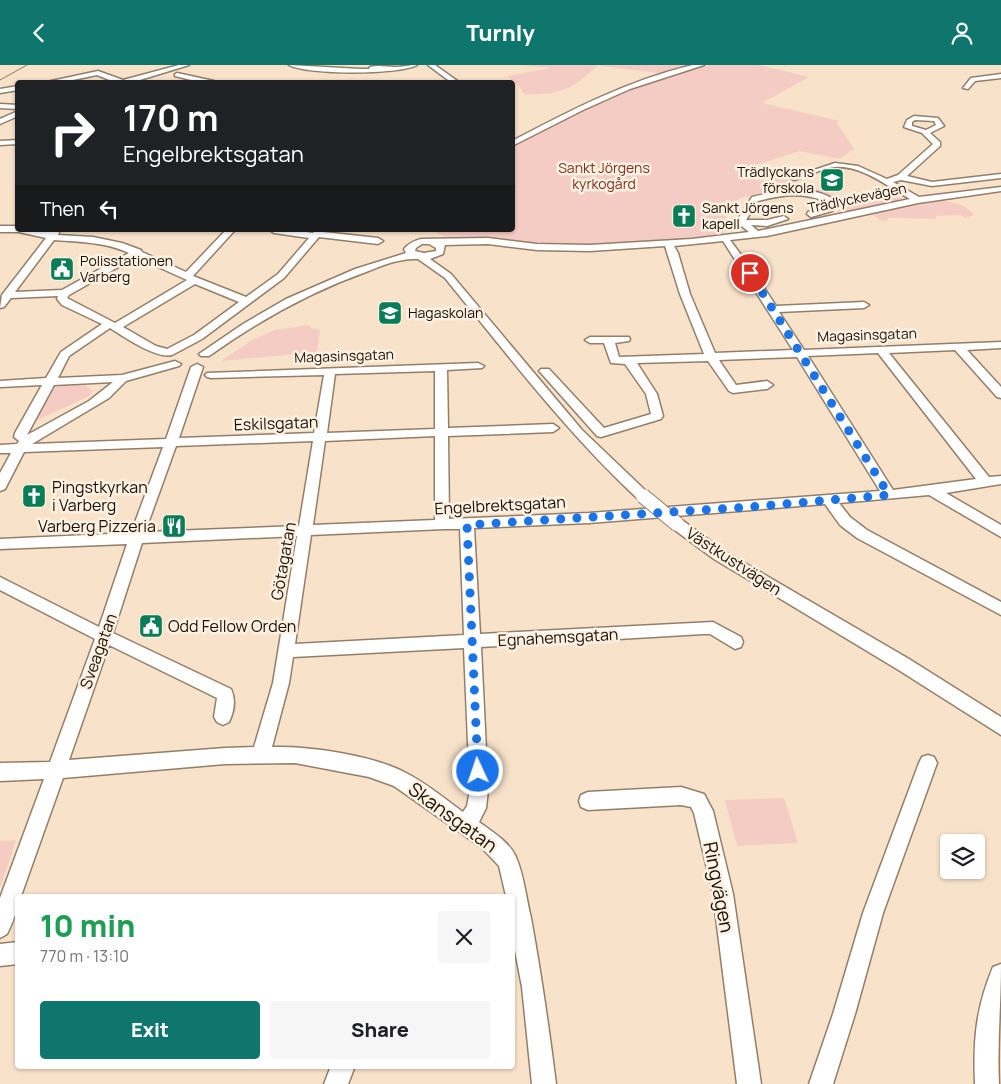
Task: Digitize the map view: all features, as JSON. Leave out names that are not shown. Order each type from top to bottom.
[{"type":"street","points":[[130,80],[186,65]]},
{"type":"street","points":[[292,65],[329,69],[376,68],[386,71]]},
{"type":"street","points":[[302,65],[338,68],[376,68],[386,71],[414,65]]},
{"type":"street","points":[[431,65],[453,80]]},
{"type":"street","points":[[515,142],[616,91],[655,77],[701,65]]},
{"type":"street","points":[[61,80],[98,73],[117,80]]},
{"type":"street","points":[[177,75],[200,80]]},
{"type":"street","points":[[966,88],[973,79],[1001,76]]},
{"type":"street","points":[[0,91],[15,88]]},
{"type":"street","points":[[0,106],[15,107]]},
{"type":"street","points":[[0,122],[15,114]]},
{"type":"street","points":[[886,183],[901,177],[937,144],[925,135],[926,132]]},
{"type":"street","points":[[0,143],[15,143]]},
{"type":"street","points":[[794,178],[834,163],[857,169],[918,201]]},
{"type":"street","points":[[901,177],[932,184],[1001,176]]},
{"type":"street","name":"Trädlyckevägen","points":[[437,247],[468,244],[510,244],[590,248],[668,244],[756,235],[918,201],[1001,189]]},
{"type":"street","points":[[742,222],[753,202],[761,197],[797,192],[816,195],[834,203],[824,211],[804,215]]},
{"type":"street","points":[[742,222],[767,223],[794,217]]},
{"type":"street","points":[[742,222],[756,235]]},
{"type":"street","points":[[0,229],[15,229]]},
{"type":"street","points":[[38,232],[104,241],[138,252],[191,278],[247,301]]},
{"type":"street","points":[[24,444],[20,437],[21,433],[65,354],[191,278],[229,232]]},
{"type":"street","points":[[303,232],[378,241]]},
{"type":"street","points":[[64,293],[62,296],[63,301],[112,325],[152,348],[168,353],[198,337],[281,276],[317,233]]},
{"type":"street","name":"Västkustvägen","points":[[485,321],[461,283],[442,262],[437,247],[417,233],[414,251],[448,276],[485,321],[509,350],[529,373],[578,433],[643,496],[719,555],[902,664],[1001,727]]},
{"type":"street","points":[[0,305],[5,293],[53,234]]},
{"type":"street","points":[[176,365],[175,361],[178,356],[200,352],[326,284],[414,251],[422,242],[437,247],[430,256],[414,251]]},
{"type":"street","points":[[727,242],[750,273],[889,495]]},
{"type":"street","points":[[668,244],[673,253],[685,293],[710,357],[733,389],[767,385]]},
{"type":"street","points":[[5,293],[64,293],[138,252]]},
{"type":"street","points":[[772,309],[864,305]]},
{"type":"street","name":"Magasinsgatan","points":[[608,339],[615,361],[1001,345]]},
{"type":"street","points":[[590,340],[625,339]]},
{"type":"street","points":[[958,347],[1001,394]]},
{"type":"street","points":[[881,350],[986,482]]},
{"type":"street","points":[[0,384],[122,378],[176,365],[196,370],[206,360],[200,352]]},
{"type":"street","points":[[545,371],[602,433],[657,416],[657,407],[652,395],[629,361]]},
{"type":"street","name":"Magasinsgatan","points":[[211,375],[478,366]]},
{"type":"street","points":[[441,367],[442,525]]},
{"type":"street","name":"Sveagatan","points":[[0,927],[196,370]]},
{"type":"street","name":"Götagatan","points":[[261,754],[281,683],[321,438],[330,371]]},
{"type":"street","points":[[0,486],[24,444],[104,396],[119,384],[122,378]]},
{"type":"street","name":"Eskilsgatan","points":[[0,449],[24,444],[170,444],[552,428]]},
{"type":"street","name":"Engelbrektsgatan","points":[[0,544],[306,530],[467,525],[589,518],[933,491],[1001,480]]},
{"type":"street","points":[[933,491],[1001,532]]},
{"type":"street","points":[[829,500],[845,521],[862,534],[1001,609]]},
{"type":"street","points":[[467,525],[479,789],[476,808],[467,824]]},
{"type":"street","points":[[0,583],[63,617],[225,693],[226,702],[223,717]]},
{"type":"street","name":"Egnahemsgatan","points":[[286,651],[713,628],[735,641]]},
{"type":"street","name":"Västkustvägen","points":[[902,664],[1001,716]]},
{"type":"street","name":"Skansgatan","points":[[0,772],[55,770],[261,754],[320,758],[385,773],[411,786],[467,824],[501,851],[510,869],[534,987],[544,1084]]},
{"type":"street","points":[[820,1084],[844,1014],[873,913],[928,763]]},
{"type":"street","name":"Ringvägen","points":[[588,801],[681,796],[696,800],[703,811],[723,894],[749,1084]]},
{"type":"street","points":[[0,955],[15,953]]},
{"type":"street","points":[[987,1084],[984,1043],[992,993],[1001,975]]},
{"type":"street","points":[[336,1084],[342,1069]]},
{"type":"green space","points":[[517,65],[598,65],[573,85],[548,93],[525,95],[515,80],[507,76],[552,68]]},
{"type":"green space","points":[[601,65],[687,65],[659,73]]},
{"type":"green space","name":"Sankt Jörgens kyrkogård","points":[[711,65],[759,65],[809,77],[762,103],[839,121],[837,123],[854,149],[839,159],[800,151],[752,166],[763,172],[846,198],[860,198],[889,192],[902,199],[844,213],[838,212],[838,207],[845,201],[798,188],[740,198],[722,222],[724,236],[620,244],[551,244],[495,238],[445,237],[435,232],[515,232],[515,146],[626,90],[683,71]]},
{"type":"green space","points":[[940,201],[958,204],[967,208],[974,215],[965,218],[961,215],[936,216],[936,219],[888,218],[888,220],[882,221],[870,213]]},
{"type":"green space","points":[[309,325],[311,328],[320,330],[317,352],[221,361],[254,339],[275,330]]},
{"type":"green space","points":[[85,385],[93,391],[89,396],[29,424],[50,387]]},
{"type":"green space","points":[[784,798],[798,843],[737,846],[725,800]]},
{"type":"green space","points":[[16,840],[0,888],[0,841]]},
{"type":"railway","points":[[0,80],[27,65]]},
{"type":"place","name":"Trädlyckans förskola","points":[[832,180]]},
{"type":"place","name":"Sankt Jörgens kapell","points":[[684,216]]},
{"type":"place","name":"Polisstationen Varberg","points":[[62,269]]},
{"type":"place","name":"Hagaskolan","points":[[390,313]]},
{"type":"place","name":"Pingstkyrkan i Varberg","points":[[34,496]]},
{"type":"place","name":"Varberg Pizzeria","points":[[174,526]]},
{"type":"place","name":"Odd Fellow Orden","points":[[151,626]]},
{"type":"route","points":[[478,771],[467,525],[750,507],[889,495],[750,273]]}]
